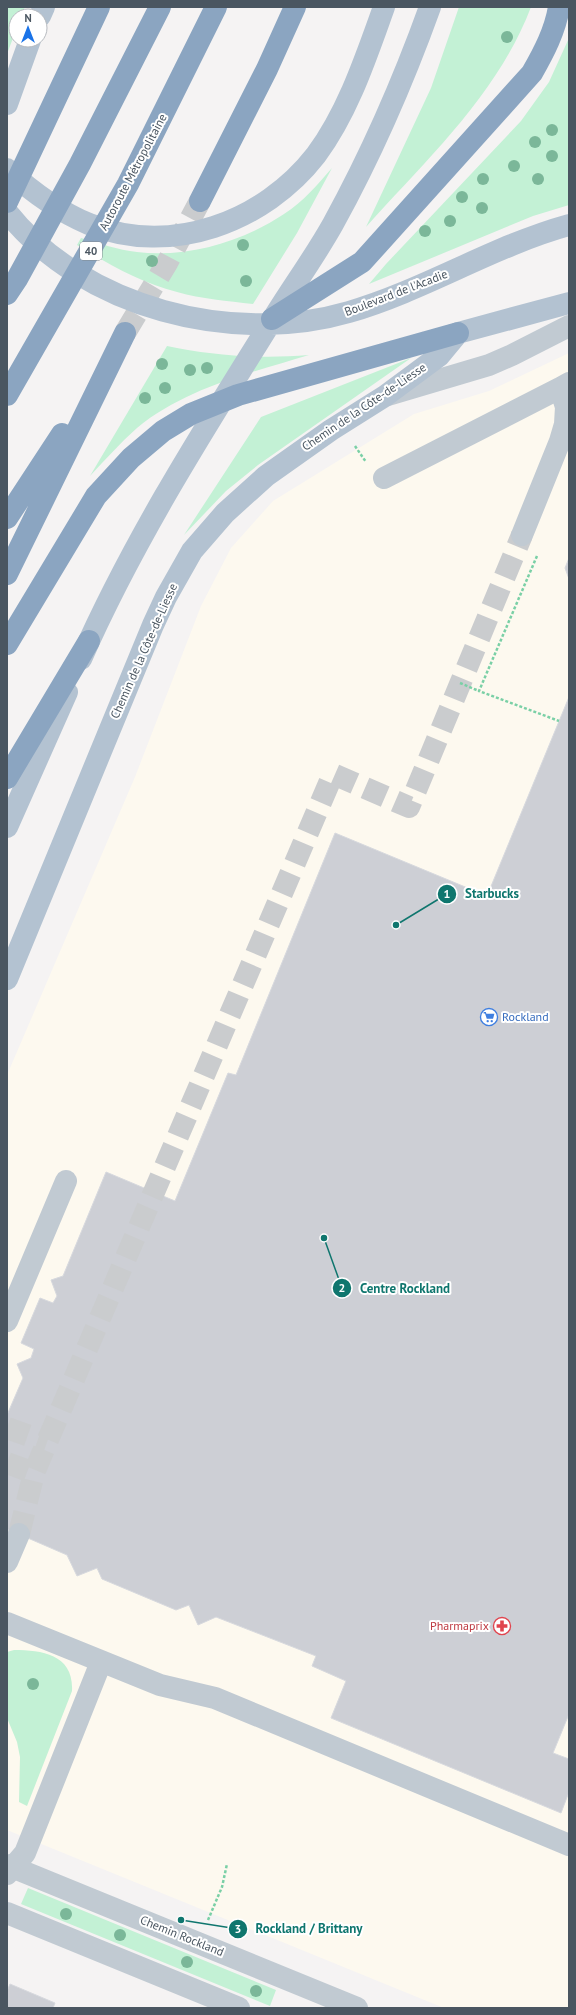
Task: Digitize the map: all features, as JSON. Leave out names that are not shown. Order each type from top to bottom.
[{"type":"highway","points":[[7,202],[99,7]]},
{"type":"highway","points":[[7,294],[17,279],[80,164],[160,7]]},
{"type":"highway","name":"Autoroute Métropolitaine","points":[[7,395],[128,184],[216,7]]},
{"type":"highway","points":[[200,201],[260,82],[295,7]]},
{"type":"highway","points":[[272,319],[362,262],[532,73],[544,54],[552,34],[559,7]]},
{"type":"highway","points":[[7,518],[125,333],[7,574]]},
{"type":"highway","points":[[7,644],[96,496],[131,458],[153,438],[191,414],[238,395],[300,376],[458,333]]},
{"type":"highway","points":[[7,778],[89,641]]},
{"type":"main road","points":[[7,169],[32,191],[69,215],[115,232],[146,236],[177,235],[214,227],[244,216],[271,200],[287,186],[317,154],[341,113],[371,43],[384,7]]},
{"type":"main road","points":[[7,827],[89,641],[150,522],[272,319],[318,248],[356,181],[398,88],[430,7]]},
{"type":"main road","points":[[7,104],[27,48]]},
{"type":"main road","name":"Boulevard de l'Acadie","points":[[7,212],[40,246],[86,278],[129,300],[188,317],[246,324],[288,323],[315,320],[348,313],[388,298],[533,236],[569,225]]},
{"type":"main road","points":[[458,333],[569,303]]},
{"type":"main road","name":"Chemin de la Côte-de-Liesse","points":[[7,979],[142,650],[166,597],[192,551],[224,513],[266,476],[331,430],[385,396],[439,356],[458,333]]},
{"type":"main road","points":[[7,846],[35,764]]},
{"type":"street","points":[[385,396],[489,365],[569,326]]},
{"type":"street","points":[[376,472],[565,386],[565,424],[560,441],[522,535]]},
{"type":"street","points":[[7,1321],[66,1181]]},
{"type":"street","points":[[7,1562],[19,1534]]},
{"type":"street","points":[[7,1623],[160,1685],[215,1698],[569,1845]]},
{"type":"street","points":[[9,1869],[25,1853],[101,1662]]},
{"type":"street","name":"Chemin Rockland","points":[[9,1869],[357,2008]]},
{"type":"street","points":[[7,1913],[239,2008]]},
{"type":"path","points":[[352,440],[376,472]]},
{"type":"path","points":[[479,691],[539,550]]},
{"type":"path","points":[[460,683],[559,721]]},
{"type":"path","points":[[212,1911],[222,1887],[227,1864]]},
{"type":"shaded area","points":[[569,353],[569,2008],[444,2008],[7,1830],[7,1075],[135,777],[201,606],[231,548],[273,501],[414,414],[489,391]]},
{"type":"green space","points":[[7,7],[25,7],[8,8],[8,48],[9,48],[7,54]]},
{"type":"green space","points":[[459,7],[531,7],[517,39],[500,69],[480,97],[459,124],[366,227],[431,88]]},
{"type":"green space","points":[[569,38],[569,205],[533,216],[369,284],[386,264],[521,121],[549,82]]},
{"type":"green space","points":[[332,168],[297,233],[253,304],[205,298],[151,284],[125,272],[77,245],[81,238],[123,250],[156,253],[175,253],[214,246],[250,233],[284,214],[304,198]]},
{"type":"green space","points":[[167,346],[238,356],[273,357],[309,355],[219,383],[176,402],[137,428],[90,476]]},
{"type":"green space","points":[[411,358],[258,465],[226,491],[184,535],[261,417]]},
{"type":"green space","points":[[14,1650],[36,1651],[55,1657],[68,1669],[72,1691],[27,1806],[19,1802],[20,1757],[17,1742],[7,1718],[7,1652]]},
{"type":"green space","points":[[28,1888],[276,1990],[270,2006],[21,1904]]},
{"type":"building","points":[[569,558],[569,579],[565,568]]},
{"type":"building","points":[[569,697],[569,1714],[553,1753],[569,1759],[569,1792],[561,1813],[331,1718],[346,1681],[312,1666],[316,1656],[216,1617],[198,1625],[189,1605],[176,1610],[102,1579],[97,1568],[77,1576],[67,1555],[7,1529],[7,1415],[23,1378],[17,1364],[31,1358],[34,1349],[21,1343],[40,1298],[53,1303],[57,1296],[51,1280],[63,1276],[106,1172],[175,1201],[228,1073],[236,1075],[335,833],[487,896]]},
{"type":"building","points":[[10,1984],[55,2003],[53,2008],[7,2008],[7,1991]]},
{"type":"tunnel","points":[[125,333],[167,263],[200,201]]},
{"type":"tunnel","points":[[19,1534],[34,1473],[333,774],[409,807],[522,535]]},
{"type":"tunnel","points":[[7,1428],[47,1442]]},
{"type":"tunnel","points":[[7,1463],[34,1473]]},
{"type":"place","name":"Starbucks","points":[[396,925]]},
{"type":"place","name":"Rockland","points":[[489,1017]]},
{"type":"place","name":"Centre Rockland","points":[[324,1238]]},
{"type":"place","name":"Pharmaprix","points":[[502,1626]]},
{"type":"place","name":"Rockland / Brittany","points":[[181,1920]]}]
